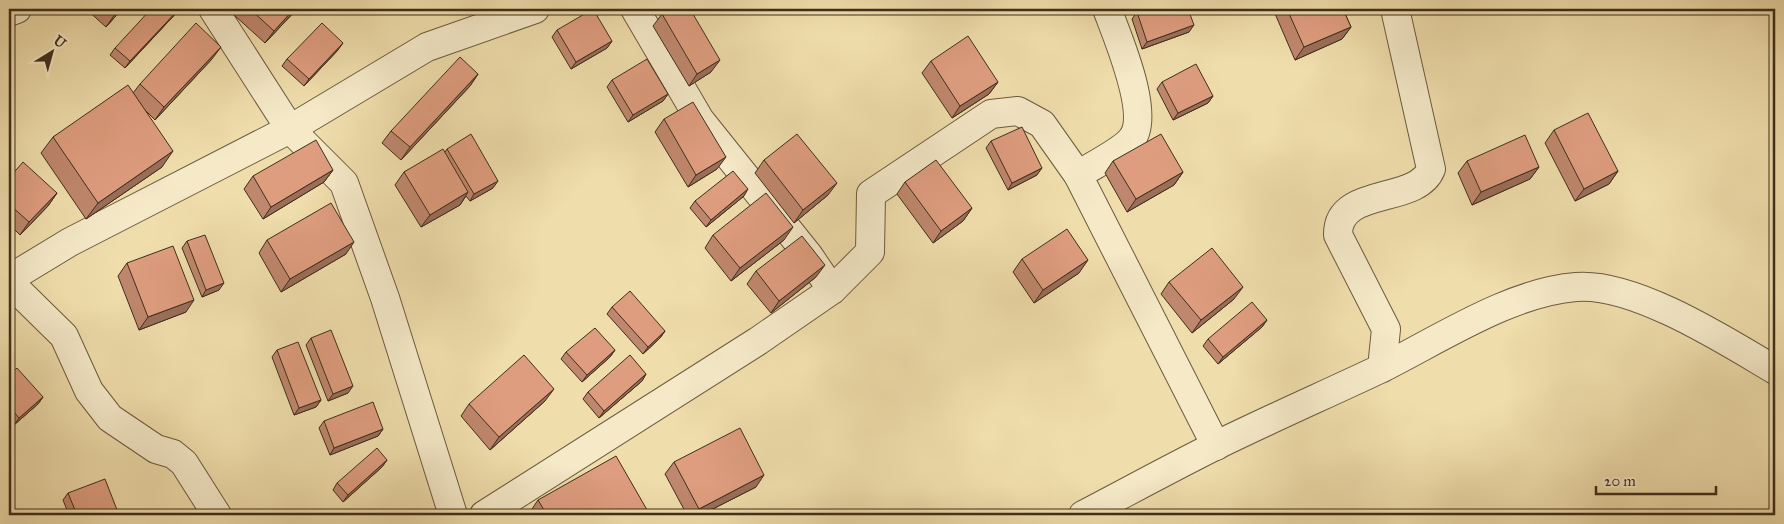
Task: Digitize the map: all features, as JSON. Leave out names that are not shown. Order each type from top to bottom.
[{"type":"street","points":[[9,12],[16,9]]},
{"type":"street","points":[[212,9],[290,129],[344,183],[385,298],[453,515]]},
{"type":"street","points":[[217,515],[184,463],[173,454],[156,449],[110,418],[89,390],[64,336],[9,280],[70,242],[290,129],[427,47],[531,9]]},
{"type":"street","points":[[635,9],[700,120],[809,256],[832,290]]},
{"type":"street","points":[[1078,175],[1130,142],[1138,129],[1132,76],[1107,9]]},
{"type":"street","points":[[1382,368],[1386,329],[1338,235],[1338,224],[1347,211],[1372,199],[1419,184],[1428,177],[1431,169],[1395,9]]},
{"type":"street","points":[[484,515],[758,341],[832,290],[870,252],[871,194],[991,114],[1018,111],[1042,124],[1078,175],[1216,446]]},
{"type":"street","points":[[1083,515],[1216,446],[1382,368],[1520,299],[1576,287],[1611,290],[1639,298],[1722,338],[1775,370]]},
{"type":"building","points":[[109,9],[120,9],[115,14]]},
{"type":"building","points":[[151,9],[179,9],[130,61],[115,48]]},
{"type":"building","points":[[250,9],[294,9],[274,31]]},
{"type":"building","points":[[593,9],[612,41],[576,62],[557,30]]},
{"type":"building","points":[[671,9],[690,9],[720,60],[697,74],[662,14]]},
{"type":"building","points":[[1145,9],[1188,9],[1194,25],[1147,42],[1137,12]]},
{"type":"building","points":[[1287,9],[1343,9],[1351,27],[1304,47]]},
{"type":"building","points":[[196,23],[221,47],[164,107],[140,84]]},
{"type":"building","points":[[322,23],[343,43],[309,79],[287,59]]},
{"type":"building","points":[[968,36],[998,82],[960,106],[931,61]]},
{"type":"building","points":[[460,57],[478,74],[410,147],[391,131]]},
{"type":"building","points":[[647,59],[668,94],[633,115],[612,80]]},
{"type":"building","points":[[1196,64],[1213,96],[1178,113],[1162,82]]},
{"type":"building","points":[[128,85],[173,151],[98,203],[53,137]]},
{"type":"building","points":[[693,102],[726,157],[696,175],[664,119]]},
{"type":"building","points":[[1588,113],[1618,171],[1584,189],[1554,130]]},
{"type":"building","points":[[1022,127],[1042,168],[1012,183],[991,141]]},
{"type":"building","points":[[471,134],[498,181],[474,194],[447,149]]},
{"type":"building","points":[[797,134],[837,183],[803,210],[764,160]]},
{"type":"building","points":[[1161,134],[1183,172],[1136,199],[1113,161]]},
{"type":"building","points":[[1525,135],[1539,167],[1481,192],[1467,161]]},
{"type":"building","points":[[316,140],[333,170],[271,207],[253,176]]},
{"type":"building","points":[[443,149],[468,192],[430,215],[404,172]]},
{"type":"building","points":[[936,160],[972,208],[941,231],[905,182]]},
{"type":"building","points":[[23,162],[57,193],[29,222],[9,204],[9,178]]},
{"type":"building","points":[[733,171],[748,189],[711,220],[695,201]]},
{"type":"building","points":[[766,193],[793,227],[740,268],[713,235]]},
{"type":"building","points":[[331,203],[354,242],[290,279],[267,240]]},
{"type":"building","points":[[1067,229],[1088,260],[1043,290],[1022,259]]},
{"type":"building","points":[[205,235],[224,283],[206,290],[187,241]]},
{"type":"building","points":[[802,236],[825,265],[779,301],[756,271]]},
{"type":"building","points":[[173,246],[194,300],[148,317],[127,263]]},
{"type":"building","points":[[1212,248],[1243,287],[1201,320],[1169,282]]},
{"type":"building","points":[[630,291],[665,331],[648,347],[612,307]]},
{"type":"building","points":[[1252,302],[1267,320],[1223,357],[1208,339]]},
{"type":"building","points":[[595,328],[615,350],[587,375],[566,352]]},
{"type":"building","points":[[331,330],[353,386],[333,394],[311,338]]},
{"type":"building","points":[[298,342],[321,400],[299,408],[277,350]]},
{"type":"building","points":[[524,355],[554,389],[499,437],[469,404]]},
{"type":"building","points":[[630,355],[646,374],[604,411],[588,392]]},
{"type":"building","points":[[17,368],[43,397],[19,418],[9,406],[9,375]]},
{"type":"building","points":[[373,402],[383,429],[334,448],[324,421]]},
{"type":"building","points":[[740,428],[764,475],[699,509],[674,462]]},
{"type":"building","points":[[377,448],[387,460],[348,495],[337,483]]},
{"type":"building","points":[[616,456],[650,515],[547,515],[538,500]]},
{"type":"building","points":[[105,479],[119,515],[77,515],[68,493]]}]
